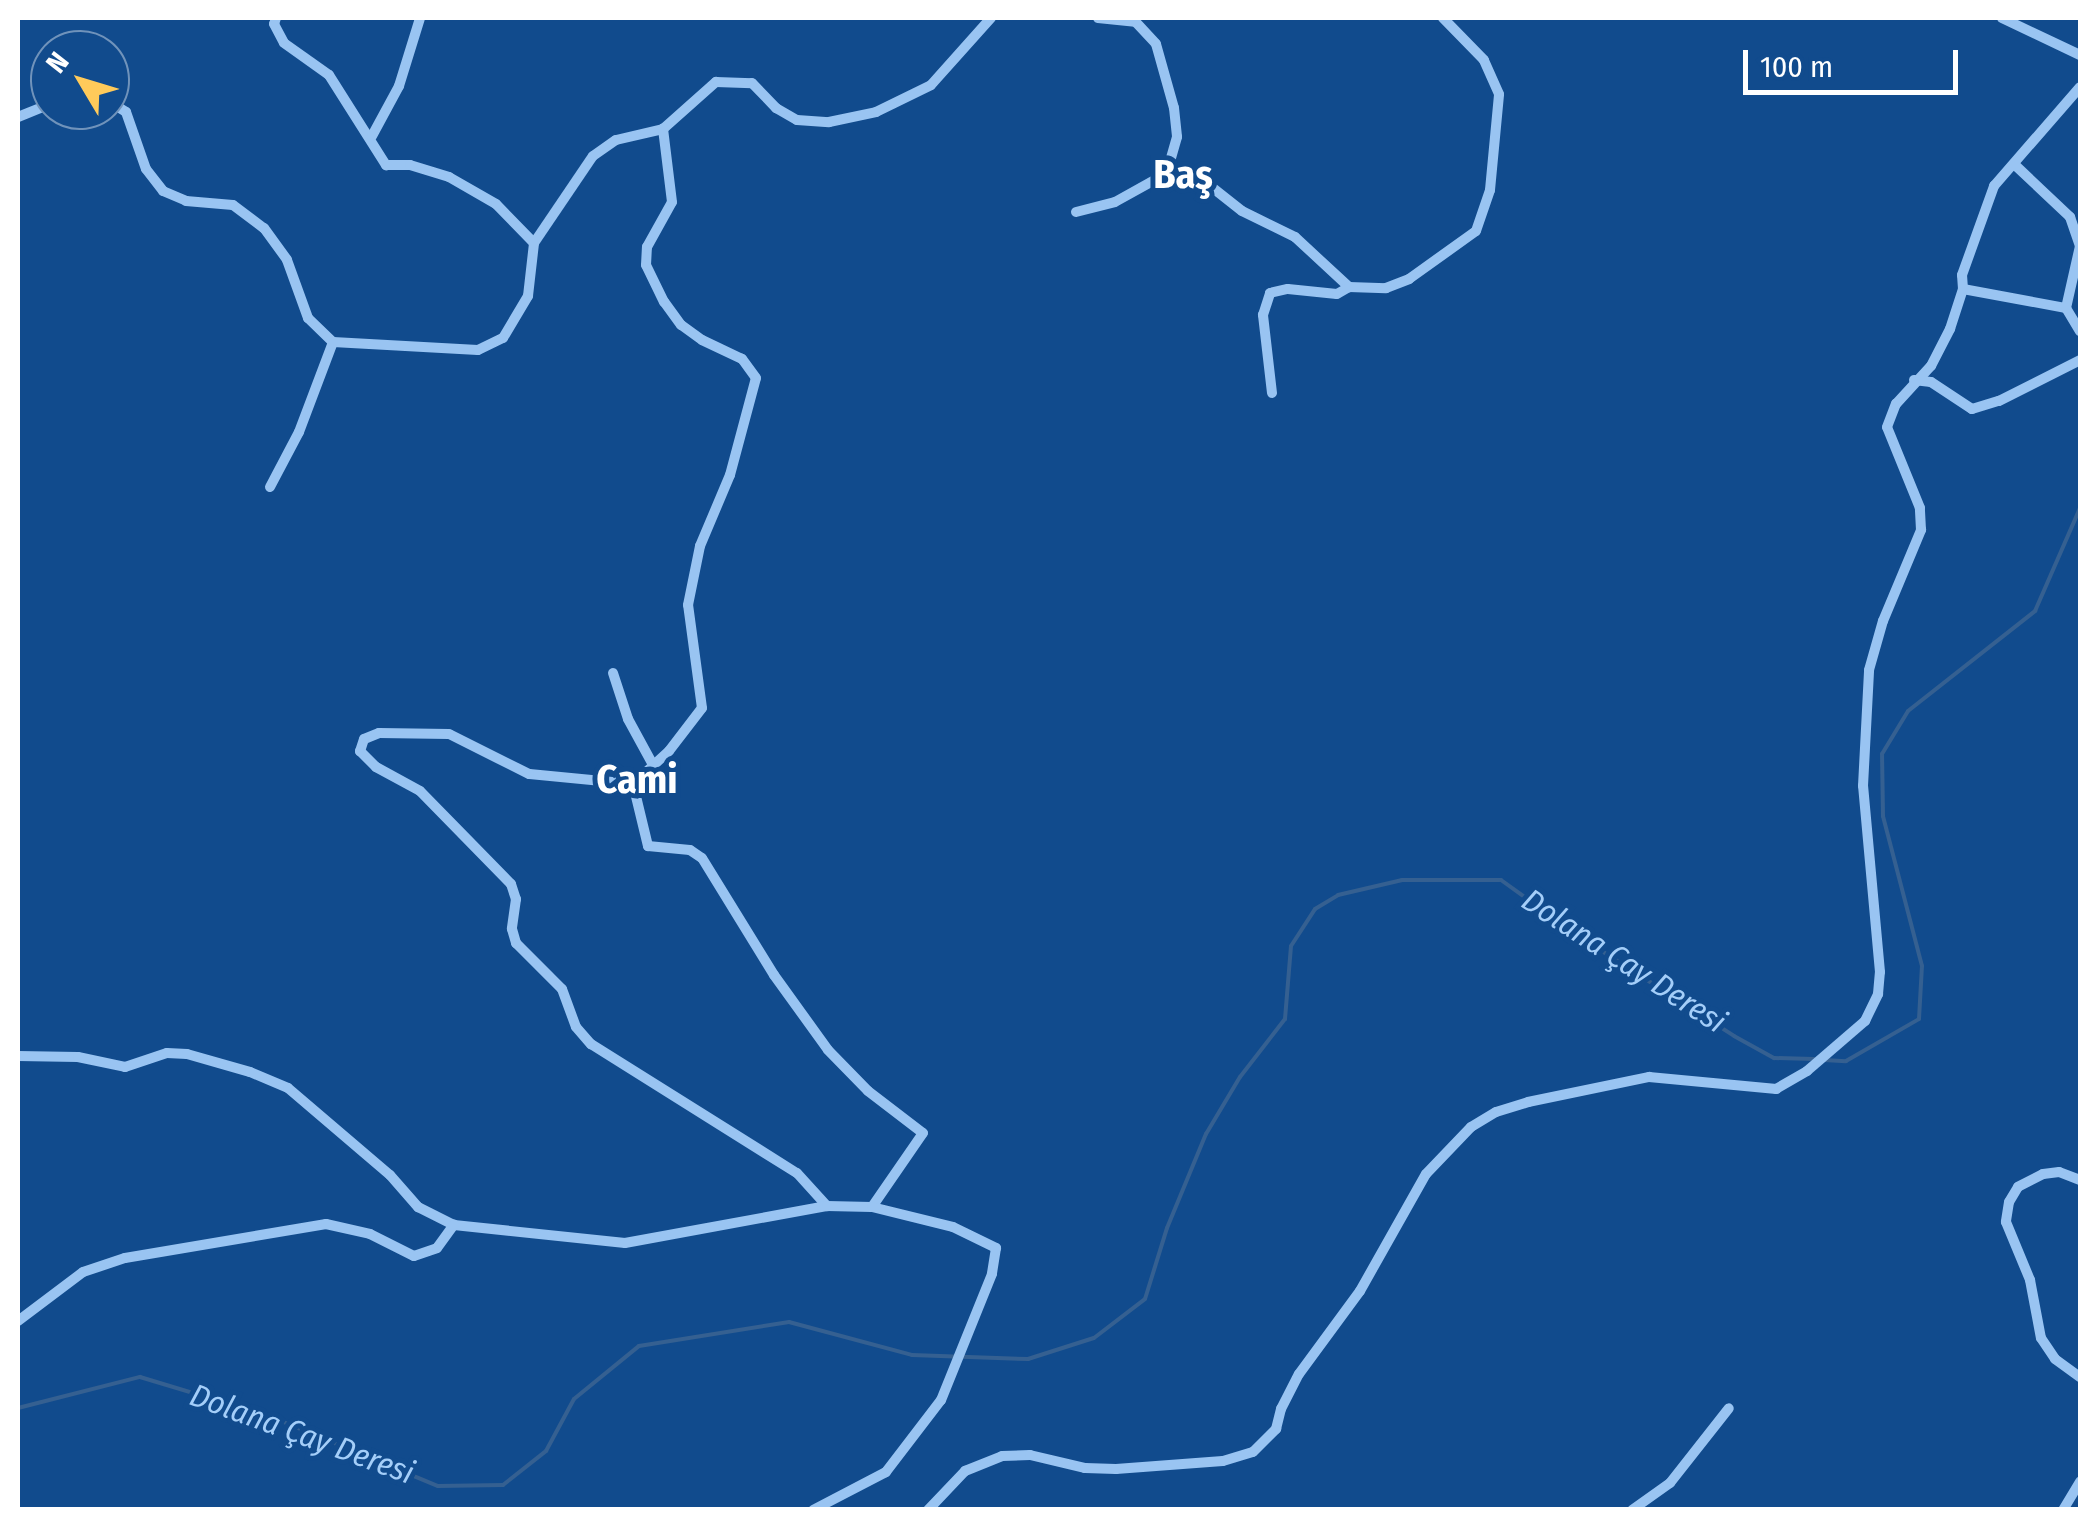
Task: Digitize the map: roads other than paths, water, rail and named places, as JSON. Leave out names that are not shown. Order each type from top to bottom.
[{"type":"street","points":[[276,18],[274,24],[284,43],[329,75],[372,136],[386,164],[410,165],[448,177],[496,204],[534,244]]},
{"type":"street","points":[[372,136],[398,86],[420,18]]},
{"type":"street","points":[[130,123],[146,169],[163,191],[186,201],[232,205],[264,228],[287,260],[308,318],[333,342],[478,350],[503,338],[528,296],[534,244],[592,156],[616,140],[663,129],[716,82],[752,83],[776,108],[797,120],[830,122],[876,112],[930,85],[991,18]]},
{"type":"street","points":[[1098,18],[1133,20],[1156,44],[1174,108],[1177,137],[1167,173]]},
{"type":"street","points":[[1272,393],[1264,314],[1267,298],[1276,290],[1337,294],[1349,288],[1386,288],[1409,279],[1476,231],[1490,190],[1499,94],[1484,60],[1444,18]]},
{"type":"street","points":[[2002,18],[2080,55]]},
{"type":"street","points":[[928,1510],[964,1471],[1002,1456],[1030,1454],[1085,1468],[1116,1469],[1223,1460],[1253,1452],[1276,1428],[1299,1374],[1360,1291],[1426,1174],[1471,1127],[1496,1112],[1649,1077],[1776,1090],[1812,1068],[1865,1021],[1878,994],[1878,908],[1864,786],[1869,670],[1882,622],[1921,530],[1920,508],[1887,428],[1896,404],[1914,380],[1931,366],[1962,289],[1962,274],[1994,186],[2080,87]]},
{"type":"street","points":[[633,784],[668,751],[702,708],[688,604],[700,546],[730,475],[756,378],[742,358],[702,340],[682,324],[664,302],[646,265],[647,246],[672,202],[663,129]]},
{"type":"street","points":[[2016,165],[2070,217],[2080,246],[2066,308],[2080,331]]},
{"type":"street","points":[[1076,212],[1115,202],[1167,173],[1204,182],[1242,211],[1295,236],[1349,288]]},
{"type":"street","points":[[1962,289],[2066,308]]},
{"type":"street","points":[[270,488],[299,432],[333,342]]},
{"type":"street","points":[[1914,380],[1931,382],[1972,409],[2000,400],[2080,360]]},
{"type":"street","points":[[613,674],[628,719],[652,762]]},
{"type":"street","points":[[633,784],[529,774],[449,734],[379,734],[364,739],[360,751],[376,767],[420,792],[511,884],[516,900],[512,929],[516,942],[562,989],[576,1027],[591,1044],[797,1173],[827,1206]]},
{"type":"street","points":[[633,784],[648,846],[690,850],[702,858],[774,975],[828,1050],[868,1091],[923,1133],[872,1207]]},
{"type":"street","points":[[18,1056],[78,1058],[124,1067],[167,1053],[187,1054],[250,1072],[288,1088],[390,1175],[418,1207],[454,1225],[625,1243],[827,1206],[872,1207],[954,1227],[996,1248],[992,1274],[941,1400],[886,1472],[813,1510]]},
{"type":"street","points":[[2080,1180],[2059,1172],[2042,1174],[2018,1187],[2009,1202],[2006,1222],[2030,1280],[2041,1338],[2055,1359],[2080,1377]]},
{"type":"street","points":[[18,1320],[83,1272],[125,1258],[326,1224],[370,1234],[414,1256],[437,1248],[454,1225]]},
{"type":"street","points":[[1632,1510],[1670,1483],[1729,1408]]},
{"type":"street","points":[[2063,1510],[2080,1482]]},
{"type":"waterway","name":"Dolana Çay Deresi","points":[[1824,1060],[1846,1061],[1919,1019],[1922,966],[1883,816],[1882,754],[1908,711],[2035,611],[2080,508]]},
{"type":"waterway","name":"Dolana Çay Deresi","points":[[18,1408],[140,1377],[269,1416],[438,1486],[503,1485],[546,1451],[574,1399],[639,1346],[789,1322],[912,1355],[1028,1359],[1094,1338],[1145,1299],[1167,1228],[1206,1134],[1240,1077],[1285,1019],[1291,946],[1315,909],[1338,895],[1402,880],[1501,880],[1580,937],[1734,1036],[1774,1058],[1814,1059]]},
{"type":"district","name":"Baş","points":[[1183,175]]},
{"type":"district","name":"Cami","points":[[637,780]]}]
